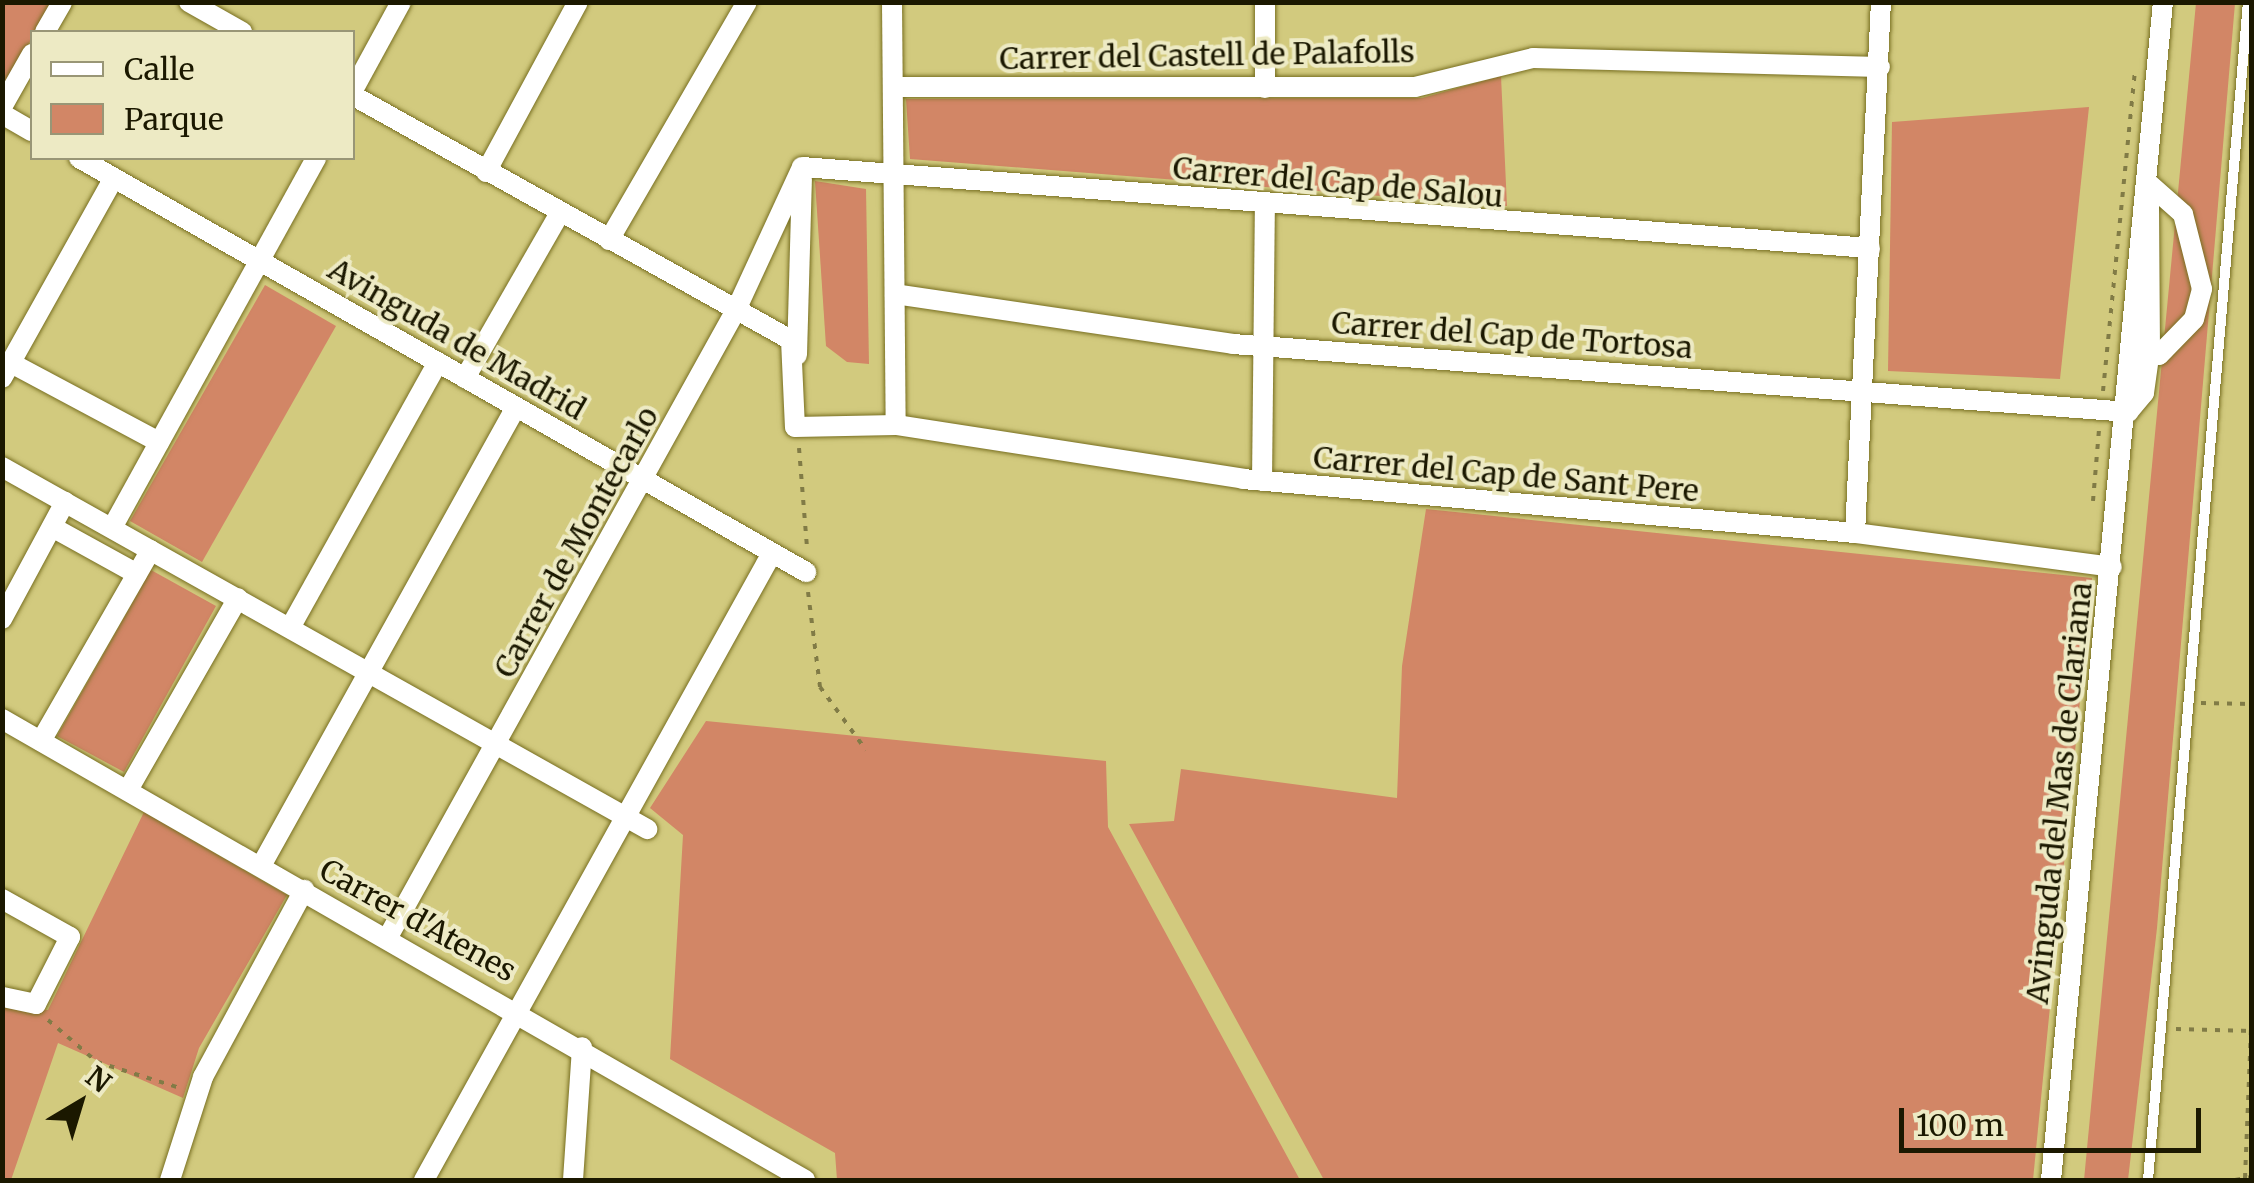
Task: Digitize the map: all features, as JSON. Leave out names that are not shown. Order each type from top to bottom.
[{"type":"street","points":[[46,30],[62,2]]},
{"type":"street","points":[[189,2],[238,30]]},
{"type":"street","points":[[355,88],[400,2]]},
{"type":"street","points":[[486,172],[578,2]]},
{"type":"street","points":[[610,240],[747,2]]},
{"type":"street","points":[[892,2],[896,424]]},
{"type":"street","points":[[1265,2],[1265,88]]},
{"type":"street","points":[[1855,534],[1881,2]]},
{"type":"street","name":"Avinguda del Mas de Clariana","points":[[2153,2],[2158,35]]},
{"type":"street","name":"Avinguda del Mas de Clariana","points":[[2051,1180],[2128,412],[2136,248],[2147,182],[2163,2]]},
{"type":"street","points":[[30,58],[2,110],[30,130]]},
{"type":"street","name":"Carrer del Castell de Palafolls","points":[[892,87],[1415,87],[1532,58],[1880,67]]},
{"type":"street","points":[[355,96],[790,340],[795,428]]},
{"type":"street","name":"Avinguda de Madrid","points":[[82,160],[806,572]]},
{"type":"street","points":[[112,528],[315,160]]},
{"type":"street","points":[[795,428],[802,167]]},
{"type":"street","name":"Carrer del Cap de Salou","points":[[802,167],[1265,206],[1870,248]]},
{"type":"street","name":"Carrer de Montecarlo","points":[[388,937],[499,746],[736,310],[802,167]]},
{"type":"street","points":[[114,178],[6,370],[159,442]]},
{"type":"street","points":[[2147,182],[2183,214],[2202,277],[2194,319],[2175,345],[2150,350]]},
{"type":"street","name":"Avinguda del Mas de Clariana","points":[[2128,412],[2144,393],[2150,350],[2156,220],[2147,182]]},
{"type":"street","points":[[1262,481],[1265,206]]},
{"type":"street","points":[[465,378],[560,212]]},
{"type":"street","name":"Avinguda del Mas de Clariana","points":[[2136,248],[2147,279],[2140,346],[2150,350]]},
{"type":"street","name":"Carrer del Cap de Tortosa","points":[[895,294],[1264,347],[2128,412]]},
{"type":"street","points":[[290,628],[438,362]]},
{"type":"street","points":[[261,866],[516,407]]},
{"type":"street","name":"Carrer del Cap de Sant Pere","points":[[795,428],[896,424],[1262,481],[1855,534],[2112,566]]},
{"type":"street","points":[[2,468],[647,828]]},
{"type":"street","points":[[2,619],[66,502]]},
{"type":"street","points":[[52,527],[137,574]]},
{"type":"street","points":[[41,741],[151,550]]},
{"type":"street","points":[[424,1180],[515,1009],[772,552]]},
{"type":"street","points":[[128,790],[238,598]]},
{"type":"street","name":"Carrer d'Atenes","points":[[2,719],[805,1177]]},
{"type":"street","points":[[170,1180],[198,1091],[304,890]]},
{"type":"street","points":[[2,898],[70,936],[36,1004],[2,997]]},
{"type":"street","points":[[574,1180],[582,1047]]},
{"type":"lane","points":[[2148,1180],[2192,703],[2248,2]]},
{"type":"path","points":[[2092,522],[2128,84],[2138,68]]},
{"type":"path","points":[[795,428],[820,687],[866,750]]},
{"type":"path","points":[[2192,703],[2252,704]]},
{"type":"path","points":[[36,1004],[97,1062],[198,1091]]},
{"type":"path","points":[[2235,1180],[2248,1178],[2252,1008]]},
{"type":"path","points":[[2162,1028],[2251,1031]]},
{"type":"green space","points":[[3,3],[52,3],[37,30],[30,30],[30,42],[3,89]]},
{"type":"green space","points":[[2196,3],[2235,3],[2157,928],[2128,1180],[2084,1180]]},
{"type":"green space","points":[[1501,76],[1507,206],[910,159],[906,99],[1422,98]]},
{"type":"green space","points":[[2089,107],[2060,379],[1888,371],[1892,122]]},
{"type":"green space","points":[[815,181],[866,189],[869,364],[847,362],[826,346]]},
{"type":"green space","points":[[265,285],[336,326],[202,562],[130,521]]},
{"type":"green space","points":[[1426,509],[2092,578],[2033,1180],[1324,1180],[1129,824],[1174,821],[1181,769],[1397,798],[1402,666]]},
{"type":"green space","points":[[151,570],[216,606],[124,772],[57,736]]},
{"type":"green space","points":[[706,721],[1106,761],[1108,827],[1300,1180],[837,1180],[835,1153],[670,1059],[683,835],[650,808]]},
{"type":"green space","points":[[144,812],[287,895],[199,1048],[183,1098],[58,1043],[11,1180],[3,1180],[3,1007],[48,1010]]}]
